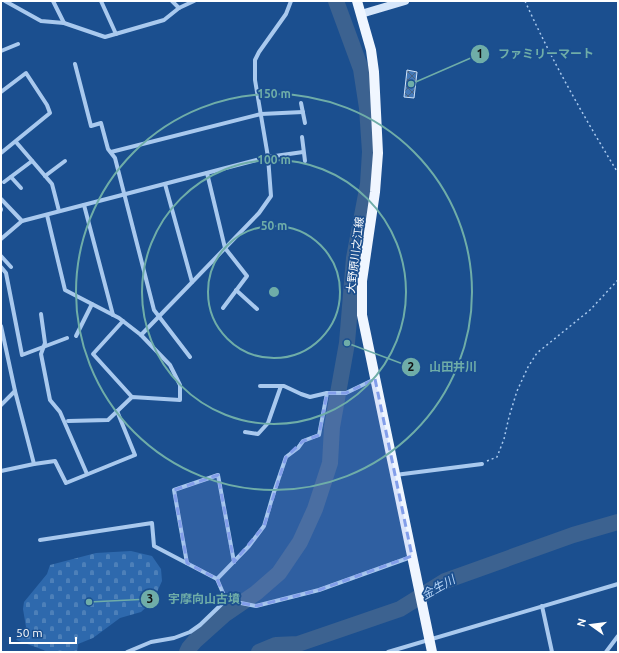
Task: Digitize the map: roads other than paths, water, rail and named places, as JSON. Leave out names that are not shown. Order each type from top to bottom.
[{"type":"main road","name":"大野原川之江線","points":[[357,1],[371,50],[374,72],[378,153],[376,192],[363,266],[361,298],[362,315],[432,652]]},
{"type":"street","points":[[5,1],[41,21],[64,23],[105,37],[164,20],[179,8],[194,1]]},
{"type":"street","points":[[53,1],[64,23]]},
{"type":"street","points":[[101,1],[116,34]]},
{"type":"street","points":[[172,1],[179,8]]},
{"type":"street","points":[[141,335],[259,213],[271,196],[268,157],[255,80],[255,60],[258,52],[286,14],[291,1]]},
{"type":"street","points":[[361,14],[391,3],[405,1]]},
{"type":"street","points":[[1,52],[18,44]]},
{"type":"street","points":[[75,64],[91,126],[101,123],[108,149],[115,158],[154,310],[190,357]]},
{"type":"street","points":[[1,92],[26,73],[47,104],[50,113],[1,153]]},
{"type":"street","points":[[301,104],[305,123]]},
{"type":"street","points":[[111,152],[261,114],[303,112]]},
{"type":"street","points":[[302,137],[305,161]]},
{"type":"street","points":[[16,142],[52,184],[59,211]]},
{"type":"street","points":[[1,239],[22,221],[268,157],[303,152]]},
{"type":"street","points":[[4,182],[32,161]]},
{"type":"street","points":[[45,176],[65,161]]},
{"type":"street","points":[[207,173],[225,248],[247,276],[223,308]]},
{"type":"street","points":[[11,177],[21,188]]},
{"type":"street","points":[[165,184],[192,282]]},
{"type":"street","points":[[1,199],[22,221]]},
{"type":"street","points":[[84,205],[113,316]]},
{"type":"street","points":[[47,214],[65,290],[123,321],[141,335],[170,365],[180,385],[180,400],[132,397],[93,354],[123,321]]},
{"type":"street","points":[[1,256],[11,267]]},
{"type":"street","points":[[1,267],[6,273],[22,354],[67,338]]},
{"type":"street","points":[[236,290],[257,309]]},
{"type":"street","points":[[76,336],[92,304]]},
{"type":"street","points":[[40,314],[45,343],[41,354],[50,400],[60,412],[87,474]]},
{"type":"street","points":[[1,326],[2,338],[34,464]]},
{"type":"street","points":[[260,386],[281,386],[310,396],[327,393],[346,393],[375,378]]},
{"type":"street","points":[[245,432],[258,434],[268,423],[281,386]]},
{"type":"street","points":[[1,405],[15,391]]},
{"type":"street","points":[[217,579],[249,546],[264,526],[286,457],[298,448],[303,441],[319,435],[327,393]]},
{"type":"street","points":[[68,421],[108,420],[132,397]]},
{"type":"street","points":[[1,471],[56,461],[66,483],[135,455],[117,411]]},
{"type":"street","points":[[395,474],[482,464]]},
{"type":"street","points":[[187,563],[174,490],[218,475],[234,562]]},
{"type":"street","points":[[40,540],[152,523],[154,546],[217,579],[226,600]]},
{"type":"street","points":[[226,600],[256,606],[319,590],[412,556]]},
{"type":"street","points":[[388,652],[618,584]]},
{"type":"street","points":[[127,652],[151,642],[174,638],[190,632],[200,625],[226,600]]},
{"type":"street","points":[[542,606],[552,652]]},
{"type":"street","points":[[606,652],[618,636]]},
{"type":"waterway","points":[[187,652],[195,641],[224,615],[256,593],[279,573],[300,542],[315,509],[330,463],[332,427],[347,343],[354,258],[368,184],[370,152],[367,108],[361,69],[336,1]]},
{"type":"waterway","name":"金生川","points":[[259,652],[276,645],[298,644],[400,609],[445,581],[573,535],[618,522]]},
{"type":"place","name":"ファミリーマート","points":[[411,84]]},
{"type":"place","name":"山田井川","points":[[347,343]]},
{"type":"place","name":"宇摩向山古墳","points":[[89,602]]}]
